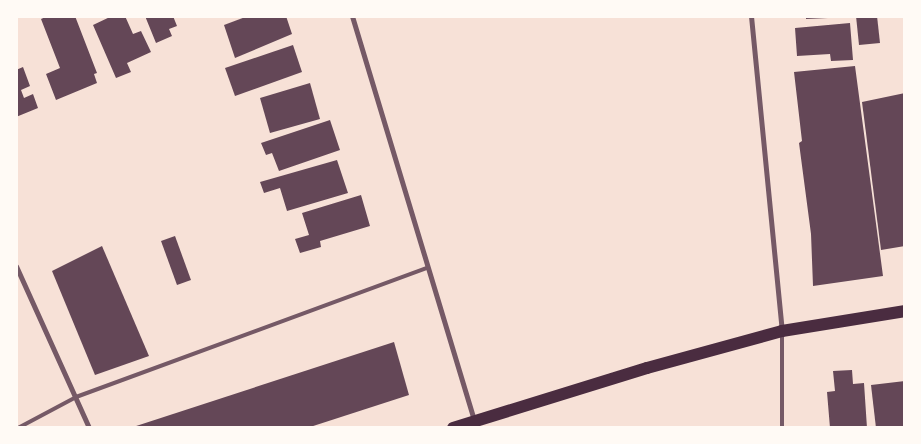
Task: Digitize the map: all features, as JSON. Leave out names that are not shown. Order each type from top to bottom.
[{"type":"main road","points":[[454,428],[647,368],[782,331],[905,311]]},
{"type":"street","points":[[352,16],[474,421]]},
{"type":"street","points":[[751,16],[782,331]]},
{"type":"street","points":[[16,266],[89,428]]},
{"type":"lane","points":[[18,428],[76,397],[427,268]]},
{"type":"lane","points":[[782,331],[782,428]]},
{"type":"building","points":[[48,16],[75,16],[97,73],[94,74],[97,83],[56,100],[46,74],[60,68],[41,19]]},
{"type":"building","points":[[112,16],[125,16],[133,34],[141,31],[151,52],[127,63],[131,72],[116,78],[93,25]]},
{"type":"building","points":[[145,16],[173,16],[177,26],[169,29],[172,36],[156,43]]},
{"type":"building","points":[[248,16],[286,16],[292,34],[235,58],[224,25]]},
{"type":"building","points":[[806,16],[828,16],[828,18],[806,19]]},
{"type":"building","points":[[856,16],[877,16],[880,43],[859,45]]},
{"type":"building","points":[[850,23],[853,60],[831,61],[830,54],[797,56],[795,28]]},
{"type":"building","points":[[293,45],[302,72],[235,96],[225,68]]},
{"type":"building","points":[[855,66],[883,276],[813,286],[811,234],[799,143],[802,141],[794,72]]},
{"type":"building","points":[[23,67],[30,86],[21,90],[24,98],[33,94],[38,108],[16,117],[16,70]]},
{"type":"building","points":[[310,83],[320,119],[270,133],[260,98]]},
{"type":"building","points":[[905,93],[905,246],[881,250],[862,102]]},
{"type":"building","points":[[330,120],[340,150],[279,171],[272,153],[266,155],[261,143]]},
{"type":"building","points":[[337,160],[348,193],[287,211],[280,188],[264,193],[260,182]]},
{"type":"building","points":[[361,195],[370,226],[320,241],[321,247],[300,253],[295,239],[309,235],[302,213]]},
{"type":"building","points":[[175,236],[191,280],[177,285],[161,241]]},
{"type":"building","points":[[102,246],[149,356],[95,375],[52,271]]},
{"type":"building","points":[[394,342],[409,395],[307,428],[130,428]]},
{"type":"building","points":[[852,370],[853,384],[864,383],[867,428],[830,428],[827,392],[835,391],[833,371]]},
{"type":"building","points":[[905,381],[905,428],[876,428],[871,385]]}]
